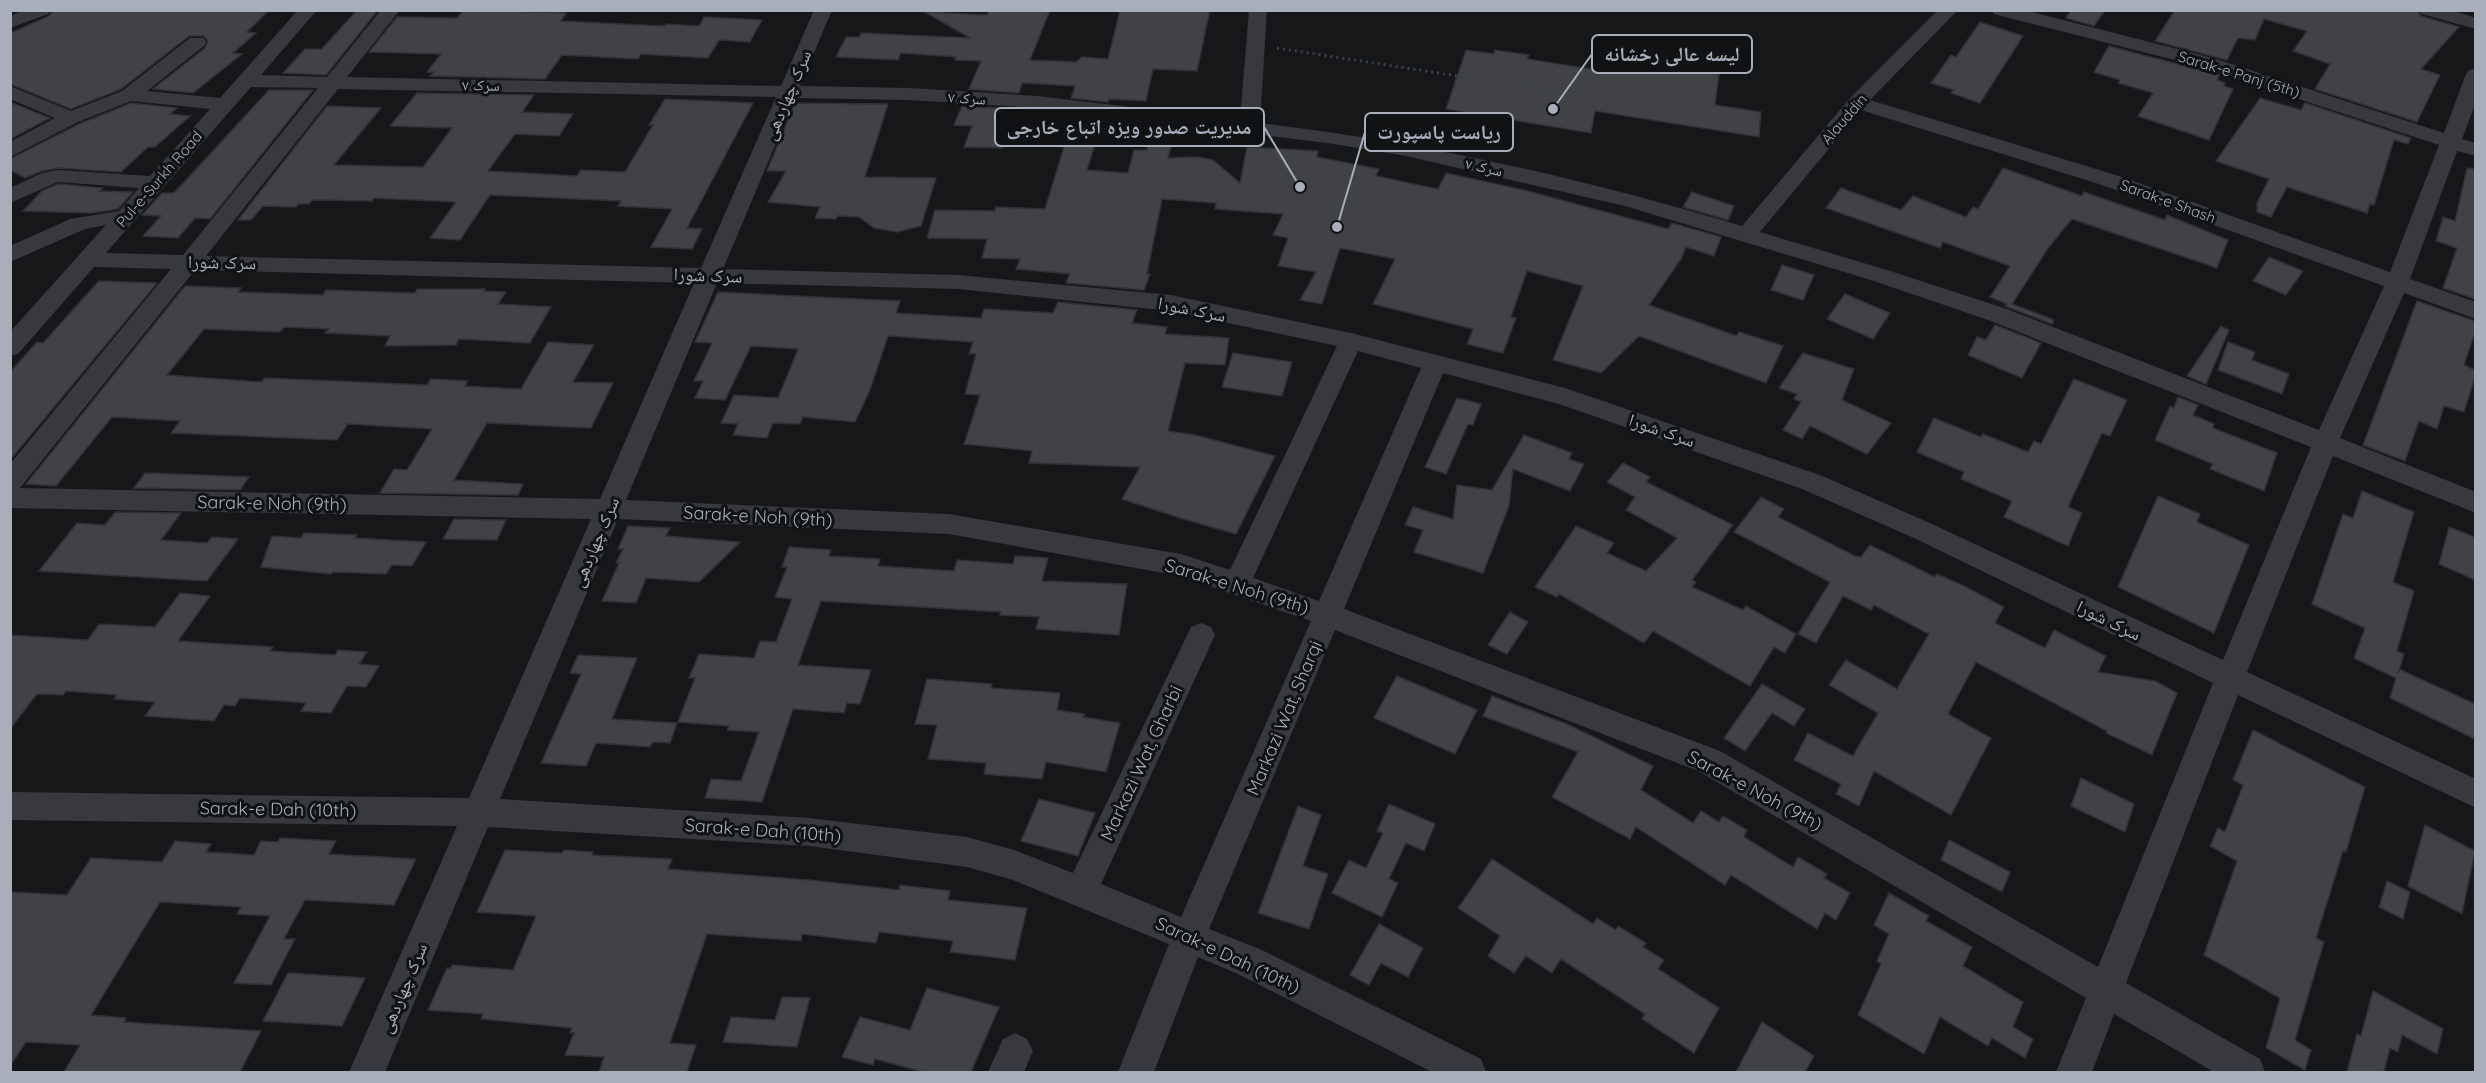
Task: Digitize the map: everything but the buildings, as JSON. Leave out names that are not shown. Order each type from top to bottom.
[{"type":"street","points":[[10,23],[42,10]]},
{"type":"street","name":"Pul-e-Surkh Road","points":[[10,348],[308,10]]},
{"type":"street","points":[[10,482],[104,370],[391,10]]},
{"type":"street","name":"سرک چهاردهی","points":[[367,1072],[823,10]]},
{"type":"street","points":[[1250,128],[1258,10]]},
{"type":"street","name":"Alauddin","points":[[1747,234],[1857,102],[1949,10]]},
{"type":"street","name":"Sarak-e Panj (5th)","points":[[2000,10],[2210,63],[2475,150]]},
{"type":"street","points":[[2428,10],[2475,24]]},
{"type":"street","points":[[10,152],[71,118],[129,95],[197,42]]},
{"type":"street","points":[[2074,1072],[2326,442],[2397,283],[2475,74]]},
{"type":"street","name":"سرک ۷","points":[[246,81],[909,94],[1037,102],[1406,150],[1630,200],[1747,234],[1999,315],[2326,442],[2475,503]]},
{"type":"street","points":[[10,92],[71,118]]},
{"type":"street","points":[[129,95],[225,104]]},
{"type":"street","name":"Sarak-e Shash","points":[[1857,102],[2109,180],[2475,311]]},
{"type":"street","points":[[10,197],[53,177],[157,183]]},
{"type":"street","points":[[10,255],[78,224],[126,217]]},
{"type":"street","name":"سرک شورا","points":[[88,260],[958,282],[1171,303],[1351,341],[1565,397],[1811,482],[1923,531],[2475,794]]},
{"type":"street","points":[[1236,584],[1351,341]]},
{"type":"street","name":"Markazi Wat, Sharqi","points":[[1136,1072],[1189,937],[1435,364]]},
{"type":"street","name":"Sarak-e Noh (9th)","points":[[10,498],[609,509],[949,524],[1181,565],[1328,615],[1709,761],[2247,1072]]},
{"type":"street","name":"Markazi Wat, Gharbi","points":[[1081,891],[1201,635]]},
{"type":"street","name":"Sarak-e Dah (10th)","points":[[10,806],[479,812],[809,832],[956,850],[1014,865],[1250,962],[1468,1072]]},
{"type":"path","points":[[1256,44],[1587,96]]},
{"type":"place","name":"لیسه عالی رخشانه","points":[[1553,109]]},
{"type":"place","name":"مدیریت صدور ویزه اتباع خارجی","points":[[1300,187]]},
{"type":"place","name":"ریاست پاسپورت","points":[[1337,227]]}]
